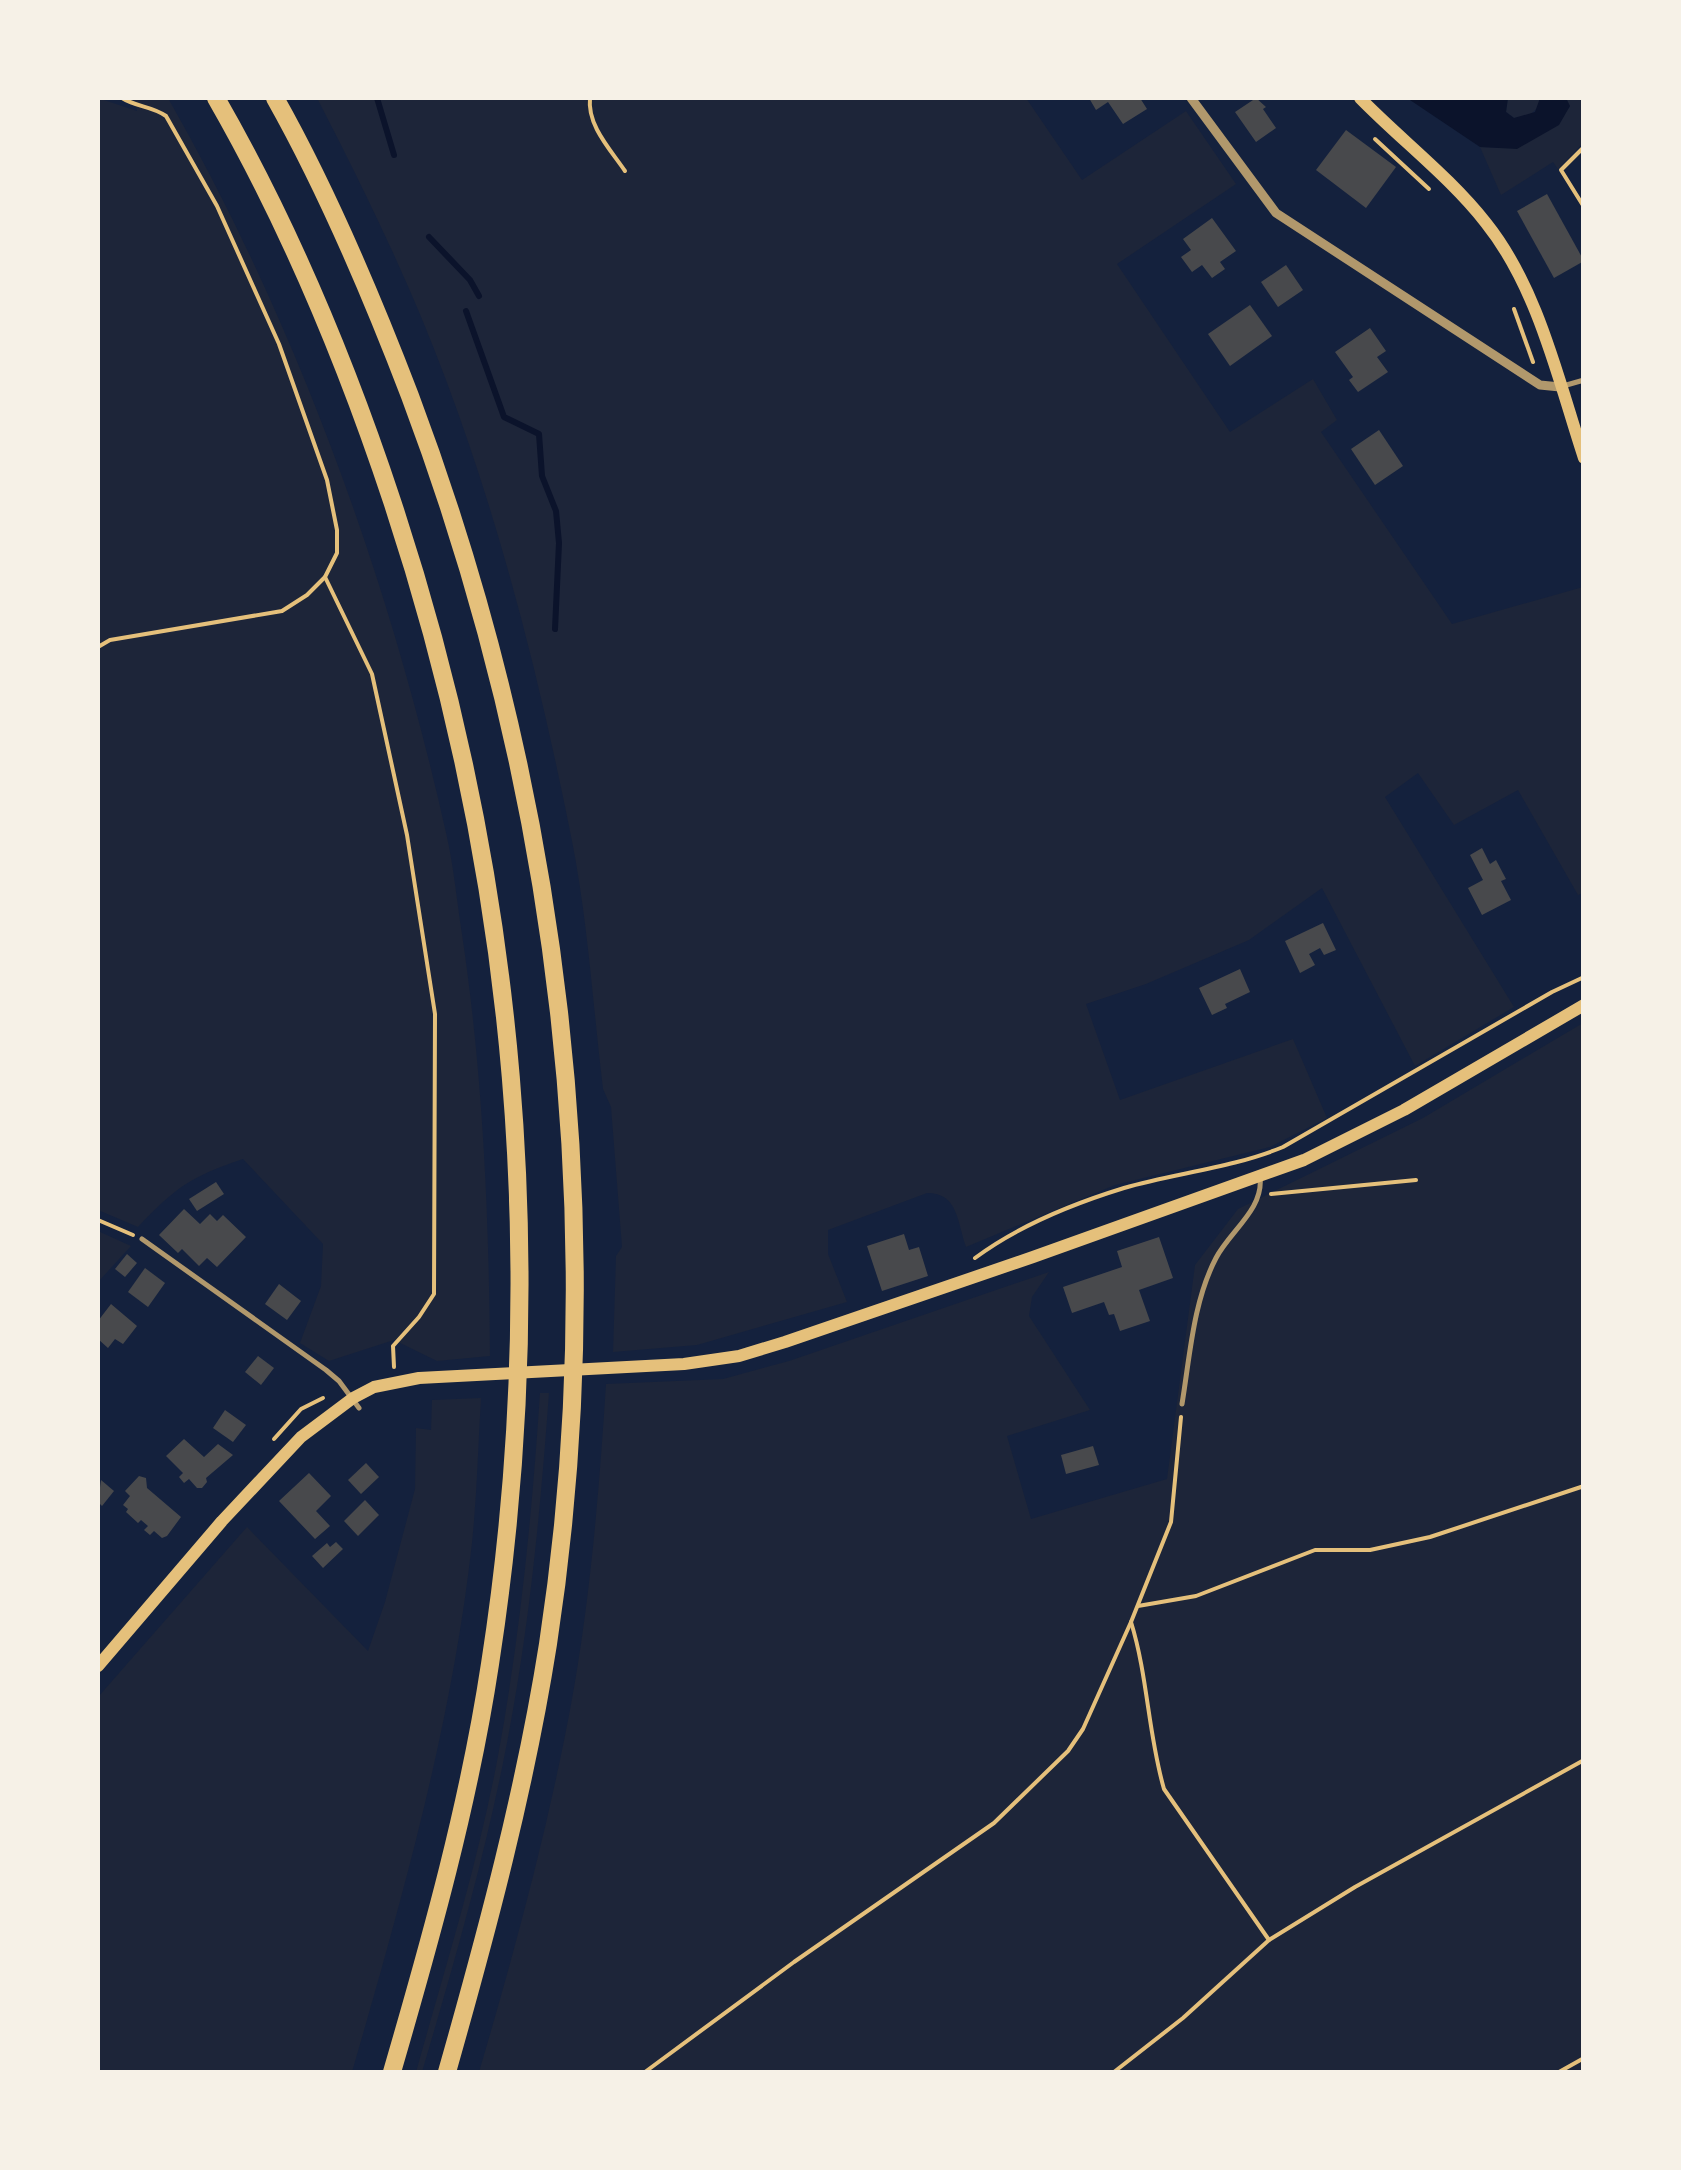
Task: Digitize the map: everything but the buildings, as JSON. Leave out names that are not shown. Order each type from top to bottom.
[{"type":"highway","points":[[216,98],[278,216],[324,317],[366,421],[418,579],[465,760],[487,870],[507,1019],[520,1170],[520,1334],[512,1489],[490,1666],[458,1832],[392,2072]]},
{"type":"highway","points":[[275,98],[376,308],[439,474],[500,676],[536,842],[560,1014],[574,1289],[573,1364],[559,1553],[548,1646],[517,1809],[447,2072]]},
{"type":"main road","points":[[1360,98],[1464,198],[1498,239],[1520,275],[1584,458]]},
{"type":"main road","points":[[98,1666],[248,1492],[301,1437],[395,1381],[710,1362],[785,1342],[1317,1154],[1404,1110],[1584,1005]]},
{"type":"street","points":[[1191,98],[1276,213],[1540,385],[1560,387]]},
{"type":"lane","points":[[1560,387],[1584,380]]},
{"type":"lane","points":[[1182,1404],[1192,1336],[1208,1278],[1225,1243],[1260,1195],[1260,1177]]},
{"type":"lane","points":[[142,1239],[326,1370],[356,1403]]},
{"type":"path","points":[[98,647],[110,640],[282,611],[307,595],[337,553],[337,530],[326,480],[279,344],[218,206],[166,116],[155,108],[122,98]]},
{"type":"path","points":[[590,98],[588,104],[597,131],[625,171]]},
{"type":"path","points":[[1375,139],[1440,198]]},
{"type":"path","points":[[1584,147],[1562,170],[1584,207]]},
{"type":"path","points":[[1514,308],[1540,385]]},
{"type":"path","points":[[324,576],[372,674],[407,834],[435,1014],[434,1294],[420,1318],[393,1346],[395,1381]]},
{"type":"path","points":[[972,1260],[1013,1232],[1122,1189],[1283,1147],[1584,977]]},
{"type":"path","points":[[1260,1195],[1416,1180]]},
{"type":"path","points":[[98,1220],[142,1239]]},
{"type":"path","points":[[645,2072],[794,1962],[994,1823],[1068,1751],[1083,1729],[1132,1622],[1171,1522],[1182,1404]]},
{"type":"path","points":[[1138,1606],[1196,1596],[1315,1550],[1370,1550],[1430,1537],[1584,1486]]},
{"type":"path","points":[[1132,1622],[1142,1658],[1164,1789],[1269,1940]]},
{"type":"path","points":[[1114,2072],[1269,1940],[1584,1760]]},
{"type":"path","points":[[1559,2072],[1584,2058]]},
{"type":"shaded area","points":[[98,98],[137,111],[135,98],[168,98],[215,185],[298,365],[335,457],[398,646],[447,837],[469,987],[483,1145],[490,1356],[437,1361],[394,1340],[329,1361],[300,1343],[321,1286],[323,1244],[243,1159],[185,1185],[138,1227],[98,1210]]},
{"type":"shaded area","points":[[317,98],[1026,98],[1082,180],[1186,111],[1236,184],[1117,264],[1230,432],[1313,379],[1337,420],[1321,432],[1452,624],[1583,587],[1583,893],[1578,895],[1518,790],[1454,825],[1418,773],[1385,797],[1514,1007],[1415,1066],[1322,888],[1249,940],[1146,984],[1086,1004],[1120,1100],[1293,1039],[1327,1118],[1270,1147],[1115,1185],[966,1247],[951,1203],[927,1193],[828,1230],[828,1254],[847,1302],[697,1345],[613,1352],[616,1256],[622,1247],[611,1107],[603,1089],[578,872],[547,724],[502,550],[446,380],[386,237]]},
{"type":"shaded area","points":[[1407,98],[1508,98],[1506,112],[1514,118],[1535,112],[1540,98],[1566,98],[1570,106],[1559,125],[1517,149],[1480,147]]},
{"type":"shaded area","points":[[1508,98],[1540,98],[1539,106],[1529,116],[1514,118],[1506,112]]},
{"type":"shaded area","points":[[1566,98],[1583,98],[1583,143],[1558,169],[1553,162],[1501,195],[1480,147],[1517,148],[1570,107]]},
{"type":"shaded area","points":[[1583,1023],[1583,2072],[479,2072],[529,1892],[570,1710],[593,1548],[606,1384],[723,1379],[789,1361],[1049,1272],[1032,1297],[1029,1316],[1090,1410],[1007,1436],[1031,1519],[1167,1479],[1195,1265],[1238,1209],[1423,1118]]},
{"type":"shaded area","points":[[98,1231],[131,1246],[98,1282]]},
{"type":"shaded area","points":[[540,1393],[549,1393],[542,1486],[512,1717],[466,1918],[422,2072],[416,2072],[471,1876],[498,1756],[524,1575]]},
{"type":"shaded area","points":[[481,1398],[472,1543],[452,1678],[407,1876],[352,2072],[98,2072],[98,1697],[247,1527],[368,1651],[415,1489],[416,1428],[431,1430],[432,1400]]},
{"type":"waterway","points":[[377,98],[394,155]]},
{"type":"waterway","points":[[429,237],[470,280],[479,296]]},
{"type":"waterway","points":[[466,311],[504,417],[539,434],[542,476],[556,511],[559,543],[555,629]]}]
